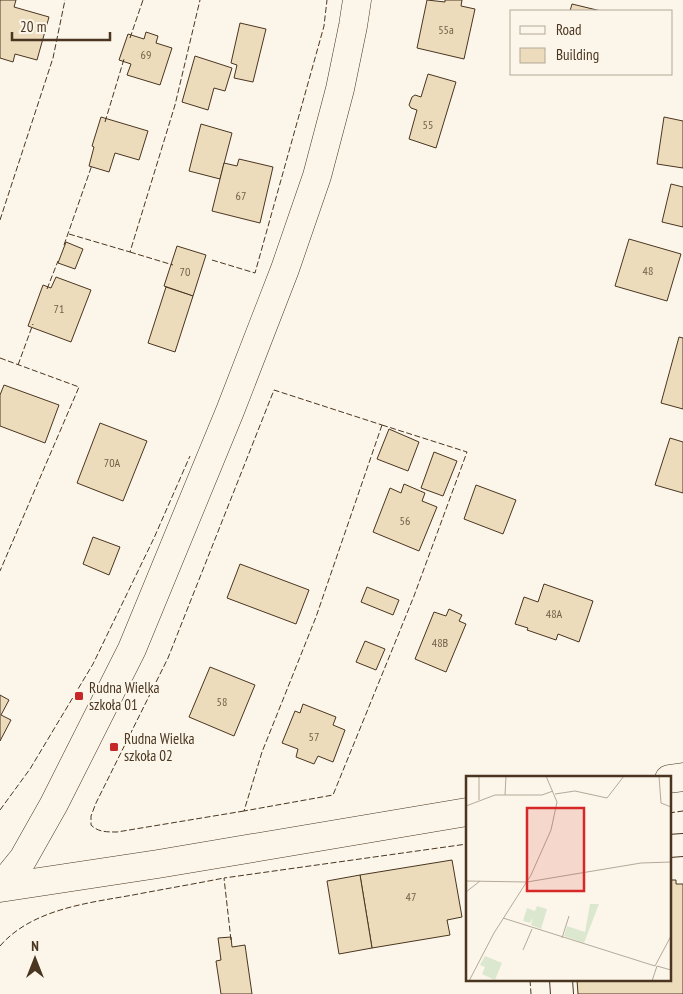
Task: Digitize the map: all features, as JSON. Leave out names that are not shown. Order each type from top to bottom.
[{"type":"street","points":[[0,888],[23,859],[54,804],[132,649],[227,420],[286,269],[317,176],[340,89],[357,0]]},
{"type":"street","points":[[670,779],[683,777]]},
{"type":"street","points":[[0,888],[148,866],[466,812]]},
{"type":"street","points":[[670,846],[683,845]]},
{"type":"building","points":[[0,0],[16,0],[14,7],[49,17],[37,60],[15,54],[13,62],[0,58]]},
{"type":"building","points":[[427,0],[445,2],[445,0],[462,0],[461,6],[475,9],[464,59],[417,48]]},
{"type":"building","points":[[572,4],[597,10],[570,10]]},
{"type":"building","points":[[240,23],[266,29],[253,82],[234,78],[237,65],[231,63]]},
{"type":"building","points":[[146,32],[158,36],[156,43],[172,48],[160,85],[127,75],[131,64],[119,60],[128,34],[144,39]]},
{"type":"building","points":[[195,56],[232,68],[225,91],[214,88],[208,110],[182,102]]},
{"type":"building","points":[[428,74],[456,82],[436,148],[409,139],[417,110],[409,105],[412,97],[415,95],[421,97]]},
{"type":"building","points":[[101,117],[148,131],[139,160],[115,153],[109,172],[89,166],[94,147],[92,146]]},
{"type":"building","points":[[664,117],[683,121],[683,168],[657,164]]},
{"type":"building","points":[[201,124],[232,133],[220,179],[189,171]]},
{"type":"building","points":[[239,159],[273,167],[260,223],[212,211],[224,163],[237,166]]},
{"type":"building","points":[[671,184],[683,187],[683,227],[662,222]]},
{"type":"building","points":[[629,239],[681,254],[667,301],[615,286]]},
{"type":"building","points":[[66,242],[83,249],[75,269],[58,263]]},
{"type":"building","points":[[177,246],[206,255],[193,296],[164,286]]},
{"type":"building","points":[[56,277],[91,290],[71,342],[28,326],[43,285],[51,288]]},
{"type":"building","points":[[166,287],[193,296],[175,352],[148,343]]},
{"type":"building","points":[[679,337],[683,338],[683,409],[661,403]]},
{"type":"building","points":[[4,385],[59,405],[45,443],[0,426],[0,395]]},
{"type":"building","points":[[100,423],[147,441],[123,501],[77,483]]},
{"type":"building","points":[[389,429],[419,442],[408,471],[377,459]]},
{"type":"building","points":[[670,438],[683,442],[683,493],[655,485]]},
{"type":"building","points":[[434,452],[457,461],[443,496],[421,488]]},
{"type":"building","points":[[404,484],[425,493],[422,501],[437,507],[419,551],[373,532],[390,488],[401,493]]},
{"type":"building","points":[[476,485],[516,500],[503,534],[464,519]]},
{"type":"building","points":[[93,537],[120,547],[109,575],[83,564]]},
{"type":"building","points":[[240,564],[309,590],[296,624],[227,598]]},
{"type":"building","points":[[544,584],[593,601],[579,642],[558,634],[556,640],[515,624],[524,597],[538,602]]},
{"type":"building","points":[[367,587],[399,600],[393,615],[361,602]]},
{"type":"building","points":[[449,609],[462,615],[459,621],[466,624],[446,672],[415,659],[434,612],[446,616]]},
{"type":"building","points":[[365,641],[385,649],[376,670],[356,662]]},
{"type":"building","points":[[210,667],[255,685],[234,736],[189,717]]},
{"type":"building","points":[[0,695],[9,700],[1,715],[11,720],[0,741]]},
{"type":"building","points":[[303,704],[336,717],[333,725],[345,730],[333,762],[318,756],[314,764],[296,757],[298,749],[282,743],[295,711],[300,713]]},
{"type":"building","points":[[452,860],[462,917],[447,920],[450,935],[372,948],[360,875]]},
{"type":"building","points":[[360,875],[372,948],[339,954],[327,881]]},
{"type":"building","points":[[670,880],[676,880],[676,884],[683,884],[683,994],[578,994],[577,982],[670,982]]},
{"type":"building","points":[[231,937],[232,947],[245,945],[252,994],[221,994],[216,961],[221,960],[218,938]]},
{"type":"fence","points":[[0,220],[53,58],[65,0]]},
{"type":"fence","points":[[130,38],[143,0]]},
{"type":"fence","points":[[69,234],[130,252],[175,105],[200,0]]},
{"type":"fence","points":[[212,260],[255,273],[324,26],[327,0]]},
{"type":"fence","points":[[105,122],[124,59]]},
{"type":"fence","points":[[64,245],[92,165]]},
{"type":"fence","points":[[130,252],[173,265]]},
{"type":"fence","points":[[47,289],[58,261]]},
{"type":"fence","points":[[18,365],[33,324]]},
{"type":"fence","points":[[0,358],[79,387],[0,571]]},
{"type":"fence","points":[[244,811],[117,832],[102,831],[91,825],[91,816],[96,803],[168,658],[274,390],[382,425]]},
{"type":"fence","points":[[382,425],[467,452],[414,596],[333,795],[244,811],[262,752],[316,617],[382,425]]},
{"type":"fence","points":[[0,810],[30,769],[93,664],[154,538],[190,456]]},
{"type":"fence","points":[[670,813],[683,811]]},
{"type":"fence","points":[[231,940],[224,878],[466,844]]},
{"type":"fence","points":[[0,946],[28,924],[62,910],[98,901],[224,878]]},
{"type":"fence","points":[[530,982],[531,994]]},
{"type":"place","name":"Rudna Wielka szkoła 01","points":[[79,696]]},
{"type":"place","name":"Rudna Wielka szkoła 02","points":[[114,747]]}]
